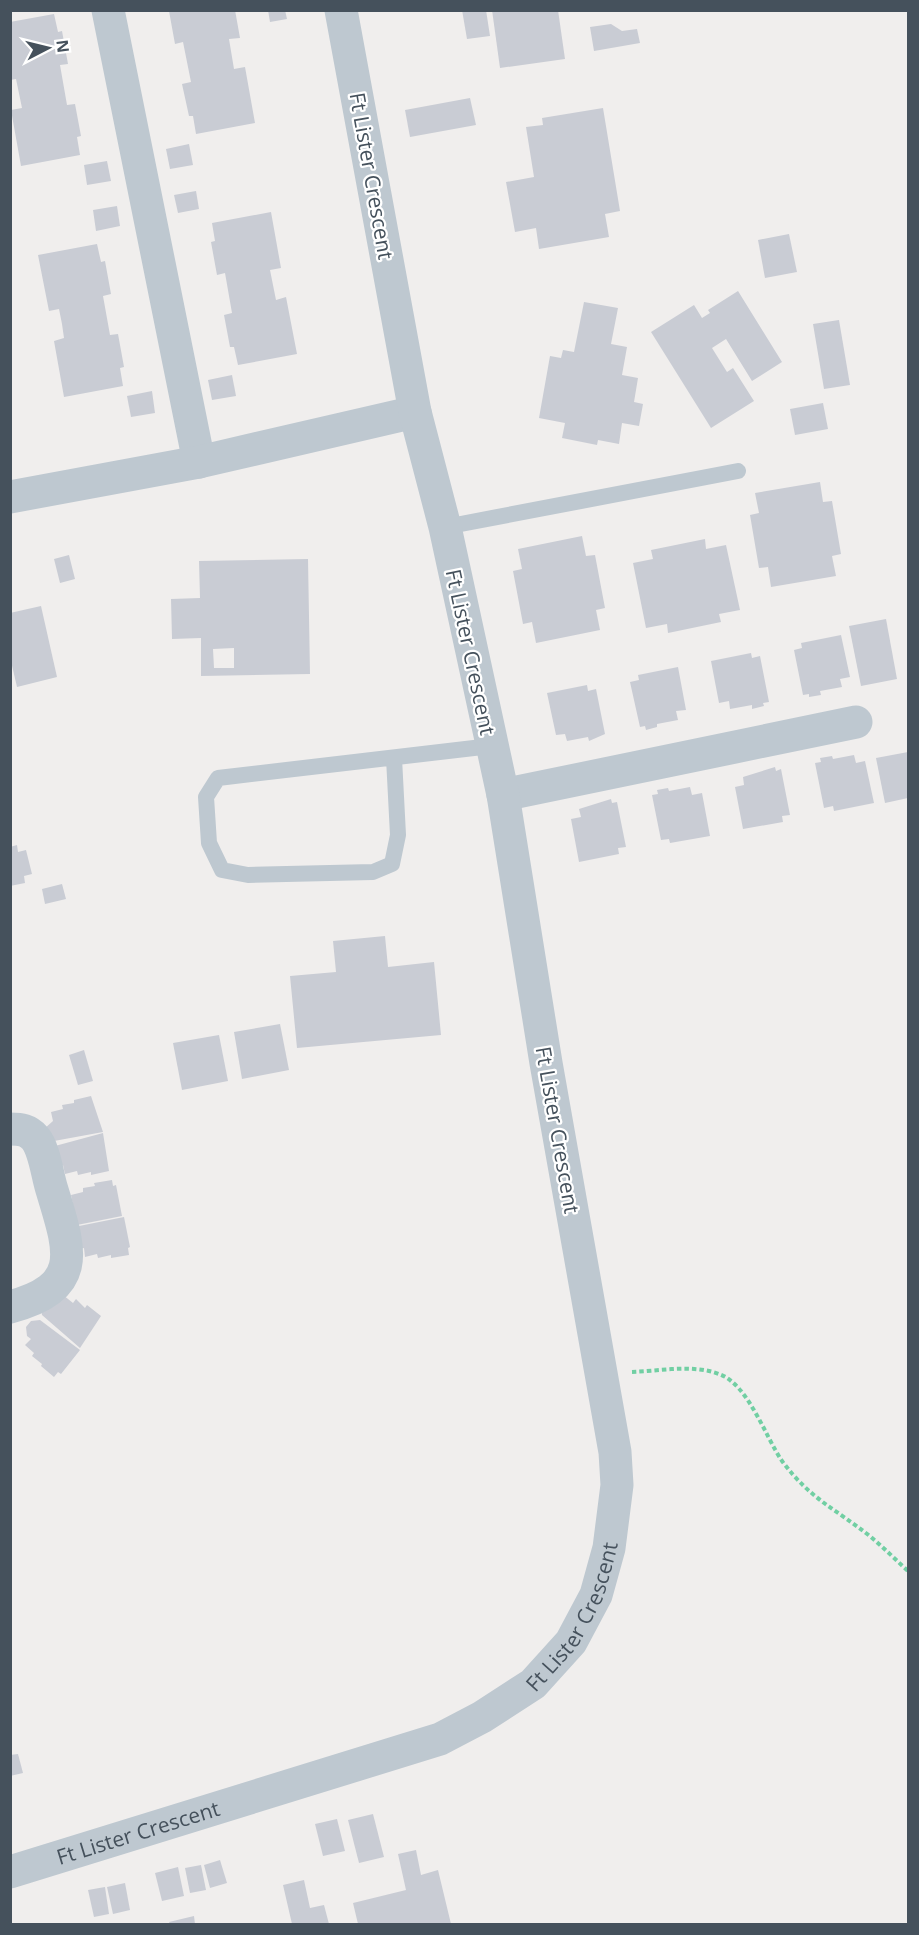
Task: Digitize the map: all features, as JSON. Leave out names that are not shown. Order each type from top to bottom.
[{"type":"street","points":[[108,10],[199,462]]},
{"type":"street","name":"Ft Lister Crescent","points":[[10,1872],[440,1738],[482,1717],[533,1684],[571,1642],[596,1594],[609,1548],[617,1485],[615,1452],[603,1373],[546,1064],[503,795],[445,528],[415,412],[341,10]]},
{"type":"street","points":[[10,498],[199,462],[415,412]]},
{"type":"street","points":[[503,795],[856,722]]},
{"type":"street","points":[[10,1129],[29,1132],[37,1140],[65,1235],[68,1257],[64,1274],[51,1291],[33,1301],[10,1307]]},
{"type":"lane","points":[[445,528],[738,471]]},
{"type":"lane","points":[[394,758],[398,835],[392,864],[374,872],[248,875],[222,870],[209,843],[206,797],[218,778],[491,746]]},
{"type":"path","points":[[603,1373],[700,1370],[720,1374],[732,1382],[745,1396],[775,1451],[796,1480],[815,1499],[870,1537],[909,1571]]},
{"type":"building","points":[[235,10],[240,38],[229,39],[234,69],[245,67],[255,123],[196,134],[193,116],[189,116],[182,84],[191,82],[183,42],[175,44],[169,11]]},
{"type":"building","points":[[268,10],[285,10],[287,19],[270,22]]},
{"type":"building","points":[[462,10],[486,10],[490,36],[467,39]]},
{"type":"building","points":[[492,10],[558,10],[565,59],[500,68]]},
{"type":"building","points":[[54,14],[58,32],[62,31],[68,64],[60,65],[67,105],[75,104],[81,136],[77,137],[80,155],[21,166],[11,110],[22,108],[16,79],[10,80],[10,22]]},
{"type":"building","points":[[611,24],[622,31],[637,29],[640,43],[594,51],[590,27]]},
{"type":"building","points":[[470,98],[476,125],[410,137],[405,110]]},
{"type":"building","points":[[603,108],[620,211],[605,214],[609,237],[539,249],[536,228],[515,232],[506,182],[534,177],[526,127],[543,125],[542,118]]},
{"type":"building","points":[[189,144],[193,165],[170,169],[166,149]]},
{"type":"building","points":[[107,161],[111,181],[87,185],[84,165]]},
{"type":"building","points":[[196,191],[199,209],[178,213],[174,195]]},
{"type":"building","points":[[117,206],[120,226],[96,231],[93,210]]},
{"type":"building","points":[[271,212],[281,268],[270,270],[276,300],[286,297],[297,354],[238,365],[234,347],[230,347],[224,315],[232,313],[225,273],[217,275],[211,242],[215,241],[212,223]]},
{"type":"building","points":[[789,234],[797,272],[765,278],[758,240]]},
{"type":"building","points":[[97,244],[101,262],[105,261],[111,294],[103,296],[110,335],[118,334],[124,367],[120,368],[123,386],[64,397],[54,341],[64,338],[62,324],[59,309],[49,311],[38,255]]},
{"type":"building","points":[[738,291],[782,362],[752,381],[726,339],[712,348],[727,372],[733,368],[754,401],[711,428],[651,332],[694,305],[702,318],[710,313],[708,310]]},
{"type":"building","points":[[584,302],[618,308],[611,344],[627,347],[622,375],[638,378],[634,402],[643,404],[639,426],[622,423],[619,444],[598,440],[597,445],[562,438],[565,423],[539,418],[550,356],[561,358],[563,350],[574,352]]},
{"type":"building","points":[[839,320],[850,385],[824,389],[813,324]]},
{"type":"building","points":[[232,375],[236,396],[212,400],[208,380]]},
{"type":"building","points":[[152,391],[155,413],[131,417],[127,396]]},
{"type":"building","points":[[823,403],[828,429],[795,435],[790,409]]},
{"type":"building","points":[[820,482],[823,502],[832,501],[841,554],[832,556],[836,576],[771,587],[768,567],[759,568],[750,515],[759,513],[755,493]]},
{"type":"building","points":[[582,536],[586,556],[595,555],[605,608],[596,610],[600,630],[536,643],[532,622],[523,624],[513,571],[522,569],[518,549]]},
{"type":"building","points":[[705,539],[706,549],[726,545],[740,610],[719,614],[721,622],[668,633],[667,624],[646,628],[633,563],[653,559],[651,550]]},
{"type":"building","points":[[69,555],[75,579],[60,583],[54,559]]},
{"type":"building","points":[[308,559],[310,674],[201,676],[201,638],[172,639],[171,599],[200,598],[199,561]],"holes":[[[234,648],[234,668],[214,668],[213,649]]]},
{"type":"building","points":[[41,606],[57,677],[17,687],[10,657],[10,613]]},
{"type":"building","points":[[886,619],[897,679],[861,686],[849,626]]},
{"type":"building","points":[[841,635],[850,677],[840,679],[842,687],[820,691],[821,695],[809,697],[809,694],[803,695],[794,650],[802,648],[801,643]]},
{"type":"building","points":[[751,653],[752,658],[760,656],[769,702],[752,709],[752,705],[730,709],[729,701],[719,703],[711,661]]},
{"type":"building","points":[[678,667],[686,710],[676,711],[678,720],[657,724],[657,727],[646,730],[645,726],[640,727],[630,682],[639,680],[638,675]]},
{"type":"building","points":[[587,685],[588,691],[596,689],[605,734],[589,741],[588,737],[567,741],[565,734],[556,735],[547,693]]},
{"type":"building","points":[[908,752],[908,798],[885,803],[876,758]]},
{"type":"building","points":[[854,755],[856,763],[865,761],[874,803],[834,811],[833,806],[824,808],[815,763],[821,762],[820,758],[832,756],[833,759]]},
{"type":"building","points":[[775,767],[776,771],[781,769],[790,815],[782,816],[783,822],[743,829],[735,787],[744,785],[743,777]]},
{"type":"building","points":[[690,787],[692,795],[702,793],[710,836],[670,843],[669,839],[661,840],[652,795],[658,794],[657,790],[668,788],[669,791]]},
{"type":"building","points":[[611,799],[612,803],[617,802],[626,847],[618,848],[619,854],[579,862],[571,819],[581,817],[579,809]]},
{"type":"building","points":[[17,845],[18,852],[26,850],[32,874],[24,876],[25,883],[10,886],[10,847]]},
{"type":"building","points":[[62,884],[66,899],[45,904],[42,889]]},
{"type":"building","points":[[385,936],[388,967],[434,962],[441,1035],[297,1048],[290,976],[336,972],[333,941]]},
{"type":"building","points":[[280,1024],[289,1070],[242,1079],[234,1032]]},
{"type":"building","points":[[219,1035],[228,1081],[182,1090],[173,1043]]},
{"type":"building","points":[[84,1050],[93,1081],[78,1085],[69,1055]]},
{"type":"building","points":[[91,1096],[103,1132],[54,1141],[44,1129],[53,1121],[51,1112],[63,1109],[62,1105],[74,1103],[74,1100]]},
{"type":"building","points":[[103,1133],[109,1171],[91,1175],[91,1172],[78,1175],[77,1171],[65,1174],[63,1165],[59,1166],[55,1146]]},
{"type":"building","points":[[112,1180],[113,1186],[116,1185],[122,1216],[77,1225],[71,1195],[83,1192],[83,1188],[95,1186],[94,1183]]},
{"type":"building","points":[[124,1217],[130,1247],[128,1248],[129,1255],[98,1258],[97,1254],[85,1257],[84,1248],[80,1249],[79,1226]]},
{"type":"building","points":[[63,1295],[73,1303],[76,1299],[85,1308],[87,1305],[101,1316],[80,1348],[42,1315],[41,1307]]},
{"type":"building","points":[[40,1320],[80,1350],[61,1374],[58,1372],[54,1377],[41,1366],[42,1364],[32,1356],[34,1353],[25,1345],[31,1339],[27,1336],[26,1327],[31,1321]]},
{"type":"building","points":[[18,1754],[23,1773],[10,1776],[10,1755]]},
{"type":"building","points":[[373,1814],[384,1857],[359,1863],[348,1820]]},
{"type":"building","points":[[337,1819],[345,1851],[323,1856],[315,1824]]},
{"type":"building","points":[[416,1850],[421,1875],[438,1870],[451,1924],[358,1924],[353,1903],[406,1890],[398,1854]]},
{"type":"building","points":[[220,1860],[227,1883],[210,1888],[204,1865]]},
{"type":"building","points":[[201,1865],[206,1890],[190,1893],[185,1868]]},
{"type":"building","points":[[178,1867],[184,1896],[162,1901],[155,1873]]},
{"type":"building","points":[[304,1880],[310,1908],[324,1905],[329,1924],[292,1924],[283,1885]]},
{"type":"building","points":[[125,1883],[130,1910],[113,1914],[107,1887]]},
{"type":"building","points":[[105,1887],[109,1914],[94,1917],[88,1890]]},
{"type":"building","points":[[194,1916],[195,1924],[170,1924],[169,1922]]}]
